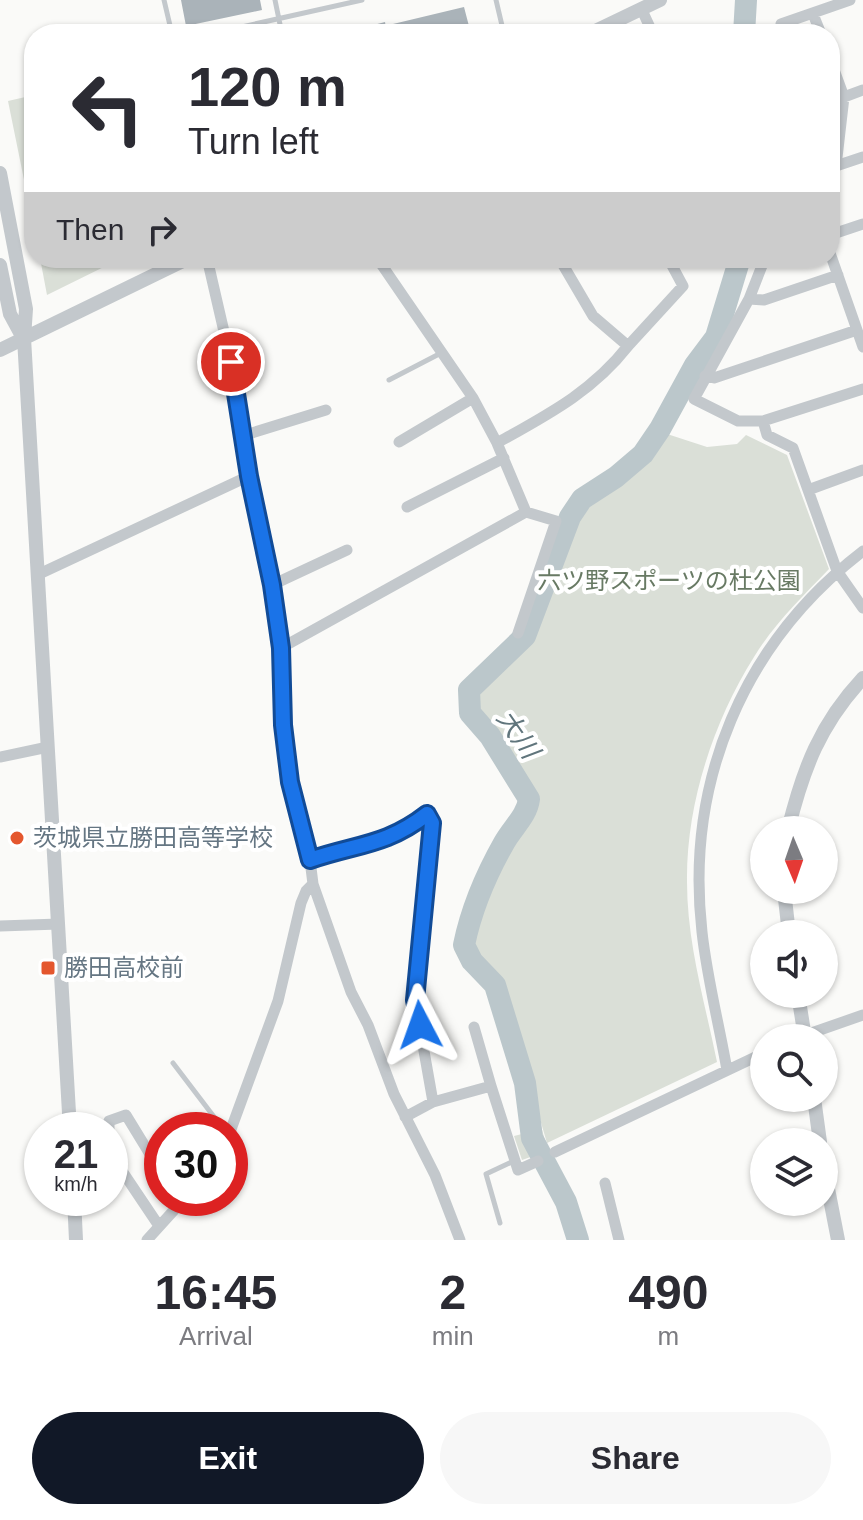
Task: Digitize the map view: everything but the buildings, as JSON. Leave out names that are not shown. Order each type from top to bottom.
[{"type":"street","points":[[609,24],[660,0]]},
{"type":"street","points":[[781,24],[850,0]]},
{"type":"street","points":[[641,8],[648,24]]},
{"type":"street","points":[[813,14],[817,24]]},
{"type":"street","points":[[840,86],[844,97],[840,122]]},
{"type":"street","points":[[844,97],[863,90]]},
{"type":"street","points":[[840,165],[863,157]]},
{"type":"street","points":[[0,173],[26,309],[24,338],[69,1112]]},
{"type":"street","points":[[840,232],[863,224]]},
{"type":"street","points":[[0,265],[10,314],[24,338]]},
{"type":"street","points":[[0,350],[168,268]]},
{"type":"street","points":[[209,268],[231,362],[249,476],[272,585],[281,648],[286,757],[313,884],[351,992],[368,1025],[405,1117],[435,1175],[460,1240]]},
{"type":"street","points":[[384,268],[473,398],[504,458],[526,512]]},
{"type":"street","points":[[565,268],[593,316],[628,346]]},
{"type":"street","points":[[497,443],[597,381],[683,286],[673,268]]},
{"type":"street","points":[[761,268],[749,299],[694,399],[738,421],[763,421],[863,389]]},
{"type":"street","points":[[835,268],[863,347]]},
{"type":"street","points":[[749,299],[764,300],[838,275]]},
{"type":"street","points":[[705,376],[714,378],[857,330]]},
{"type":"street","points":[[399,442],[473,398]]},
{"type":"street","points":[[242,436],[326,410]]},
{"type":"street","points":[[763,421],[767,435],[793,448],[837,571],[863,608]]},
{"type":"street","points":[[407,507],[504,458]]},
{"type":"street","points":[[808,490],[863,470]]},
{"type":"street","points":[[37,575],[249,476]]},
{"type":"street","points":[[281,648],[526,512],[556,521],[518,633]]},
{"type":"street","points":[[272,585],[347,550]]},
{"type":"street","points":[[727,1070],[702,932],[700,827],[709,782],[735,708],[761,659],[799,610],[837,571],[863,551]]},
{"type":"street","points":[[792,816],[800,782],[817,742],[840,703],[863,678]]},
{"type":"street","points":[[0,757],[48,747]]},
{"type":"street","points":[[310,860],[375,844],[406,830],[427,814],[432,823],[415,1000],[433,1102]]},
{"type":"street","points":[[237,1112],[278,1001],[301,903],[313,884]]},
{"type":"street","points":[[0,926],[59,924]]},
{"type":"street","points":[[838,1024],[863,1015]]},
{"type":"street","points":[[474,1027],[518,1170],[538,1161]]},
{"type":"street","points":[[555,1152],[750,1059]]},
{"type":"street","points":[[405,1117],[433,1102],[491,1086]]},
{"type":"street","points":[[128,1118],[144,1144]]},
{"type":"street","points":[[128,1180],[159,1226]]},
{"type":"street","points":[[605,1183],[619,1240]]},
{"type":"street","points":[[75,1216],[76,1240]]},
{"type":"street","points":[[147,1240],[167,1216]]},
{"type":"street","points":[[833,1216],[838,1240]]},
{"type":"lane","points":[[164,0],[170,24]]},
{"type":"lane","points":[[275,0],[280,24]]},
{"type":"lane","points":[[256,24],[362,0]]},
{"type":"lane","points":[[496,0],[502,24]]},
{"type":"lane","points":[[389,380],[443,352]]},
{"type":"lane","points":[[173,1063],[210,1112]]},
{"type":"lane","points":[[500,1223],[486,1174],[515,1161]]},
{"type":"green space","points":[[24,97],[24,180],[8,101]]},
{"type":"green space","points":[[42,268],[102,268],[47,295]]},
{"type":"green space","name":"六ツ野スポーツの杜公園","points":[[661,432],[707,447],[737,444],[746,435],[787,455],[829,569],[779,622],[739,682],[715,736],[697,794],[688,853],[688,905],[698,973],[717,1062],[547,1143],[500,983],[472,952],[468,940],[502,854],[533,803],[496,739],[472,711],[470,700],[472,691],[527,638],[572,519],[584,501],[618,478],[645,454]]},
{"type":"green space","points":[[539,1119],[548,1151],[522,1160],[514,1136],[534,1131]]},
{"type":"waterway","name":"大川","points":[[745,24],[746,0]]},
{"type":"waterway","name":"大川","points":[[578,1240],[566,1202],[532,1138],[525,1083],[495,985],[472,961],[464,945],[486,879],[529,799],[490,736],[470,713],[469,690],[525,636],[570,517],[582,499],[616,477],[643,454],[660,429],[695,365],[716,337],[737,268]]},
{"type":"place","name":"茨城県立勝田高等学校","points":[[17,838]]},
{"type":"place","name":"勝田高校前","points":[[48,968]]},
{"type":"route","points":[[231,362],[281,648],[283,725],[290,782],[310,860],[375,844],[406,830],[427,814],[432,823],[415,1000],[420,1025]]}]
